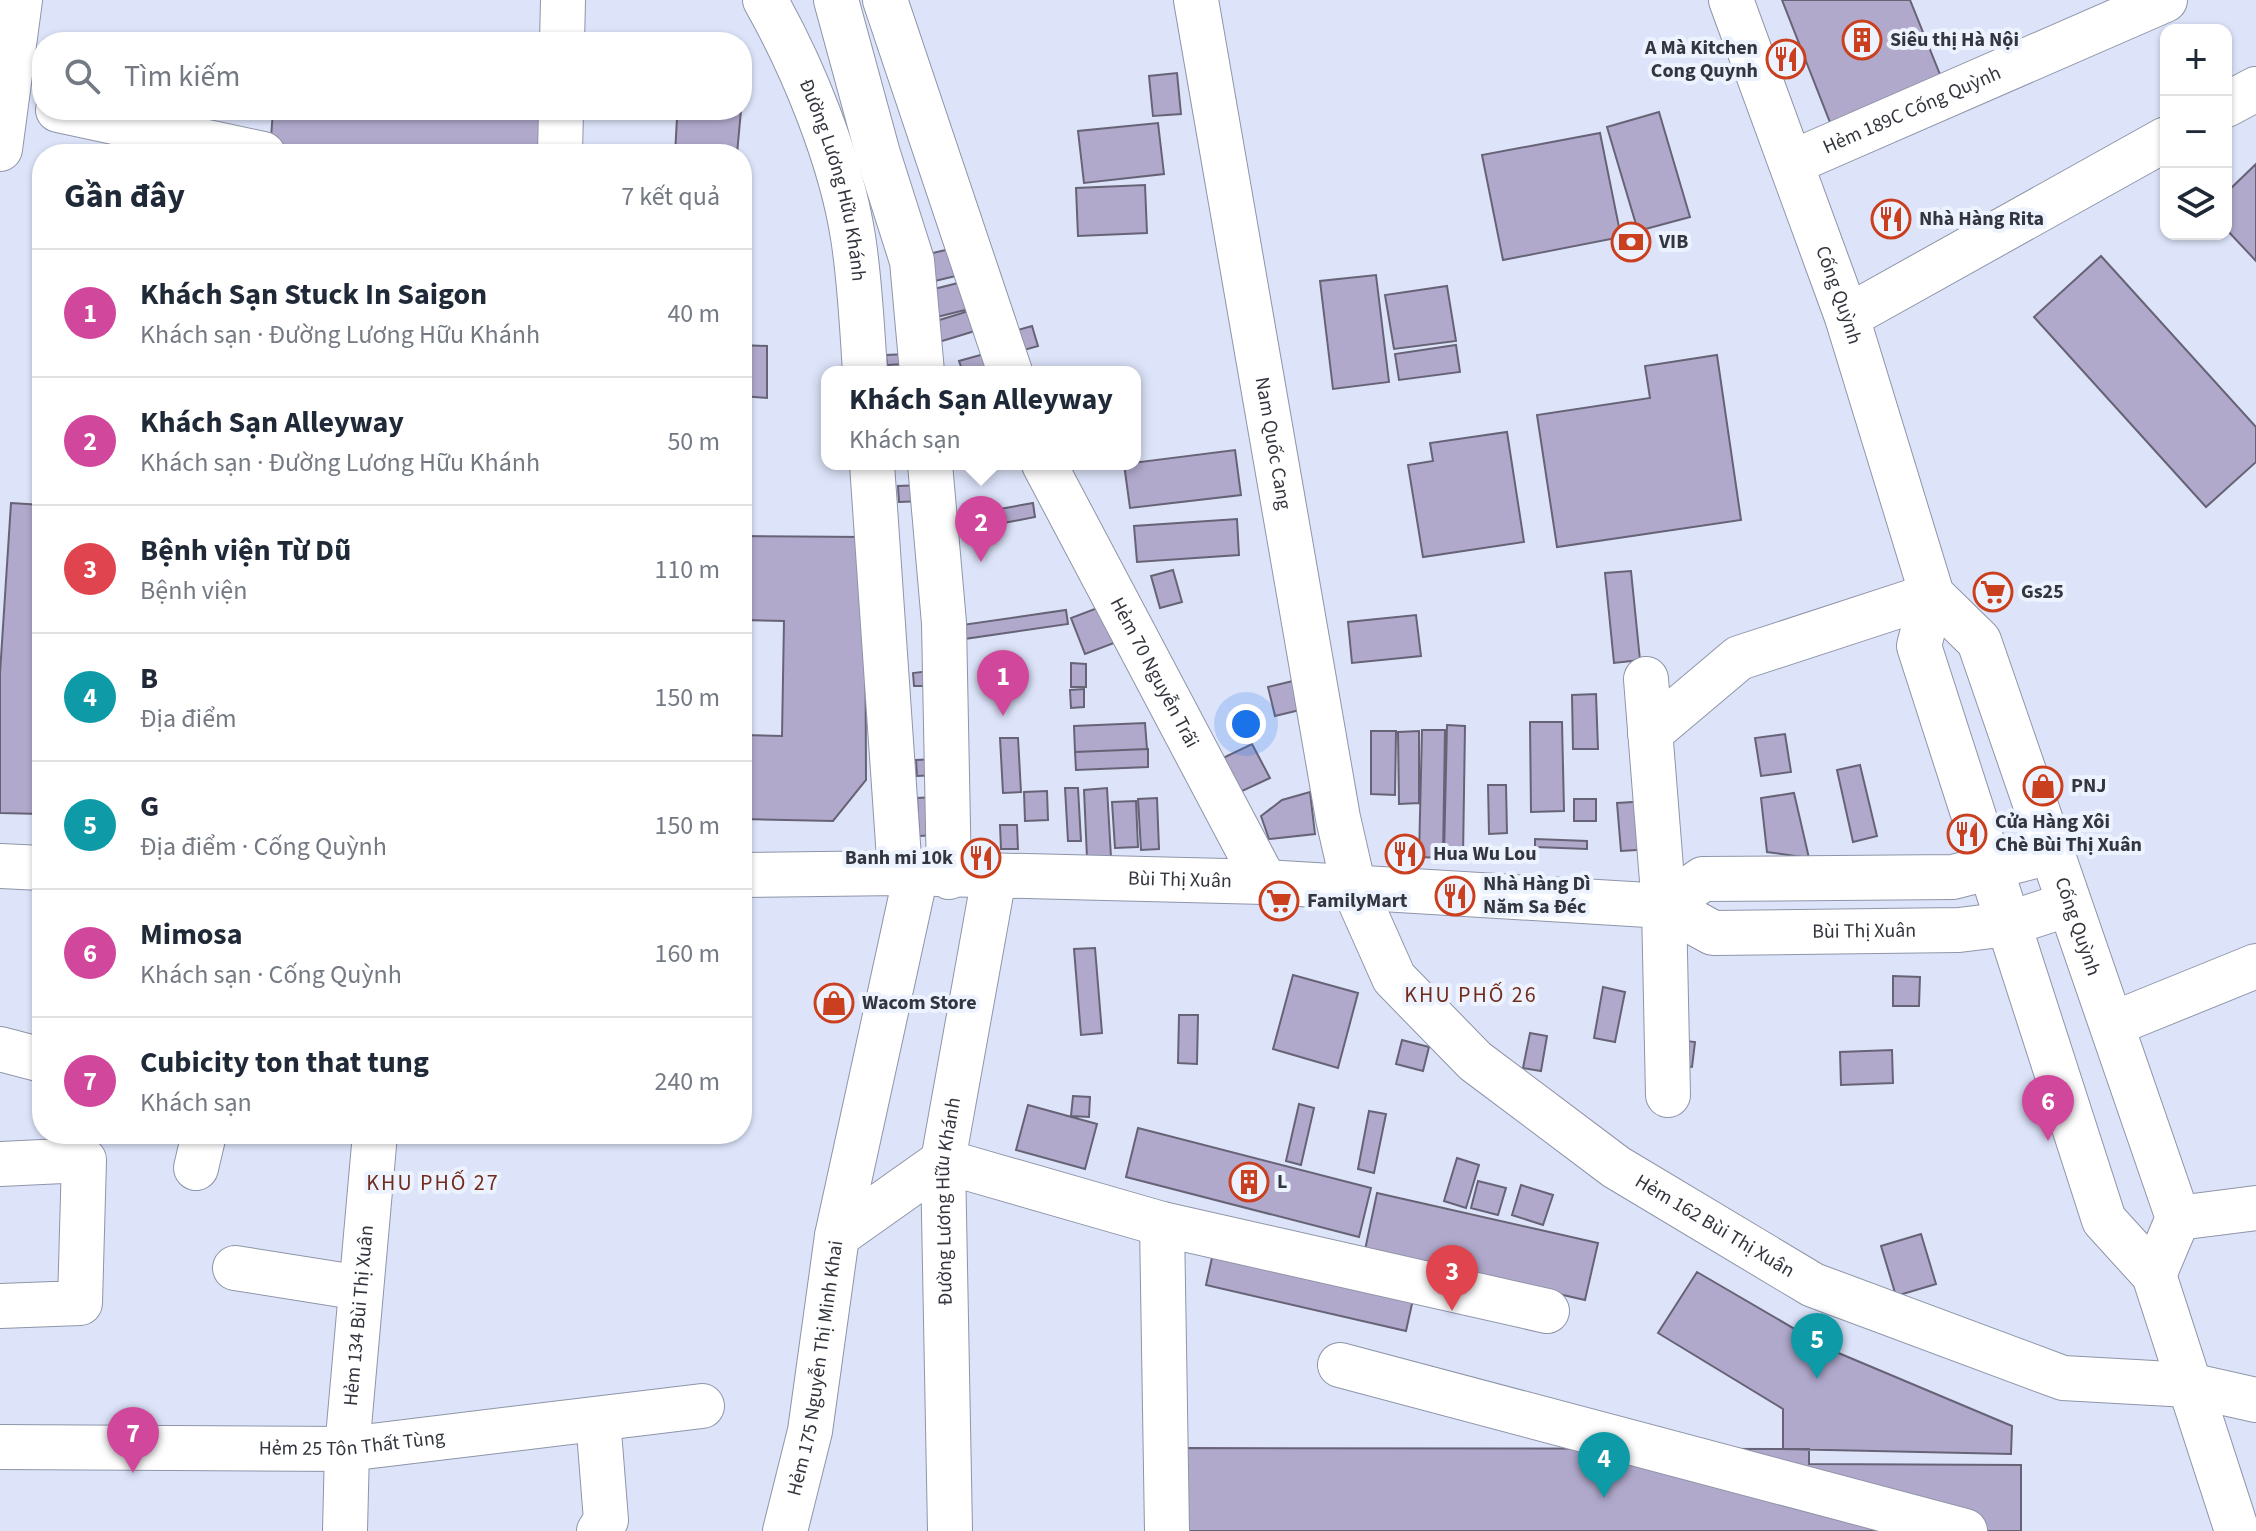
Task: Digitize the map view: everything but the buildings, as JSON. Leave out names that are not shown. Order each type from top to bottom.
[{"type":"street","points":[[0,149],[24,103],[20,0]]},
{"type":"street","points":[[562,32],[563,0]]},
{"type":"street","name":"Đường Lương Hữu Khánh","points":[[765,0],[810,99],[834,162],[853,235],[865,366]]},
{"type":"street","points":[[836,0],[912,261],[921,365]]},
{"type":"street","points":[[885,0],[1008,366]]},
{"type":"street","name":"Nam Quốc Cang","points":[[1196,0],[1338,818],[1354,888]]},
{"type":"street","name":"Cống Quỳnh","points":[[1731,0],[1847,317],[1932,595],[1979,641],[2178,1218]]},
{"type":"street","name":"Hẻm 189C Cống Quỳnh","points":[[1791,163],[2165,0]]},
{"type":"street","points":[[810,99],[861,87]]},
{"type":"street","points":[[2232,102],[2256,89]]},
{"type":"street","points":[[105,120],[216,144]]},
{"type":"street","points":[[560,144],[561,120]]},
{"type":"street","points":[[1847,317],[2160,142]]},
{"type":"street","points":[[882,165],[934,149]]},
{"type":"street","points":[[853,235],[901,224]]},
{"type":"street","name":"Hẻm 70 Nguyễn Trãi","points":[[1047,470],[1265,882]]},
{"type":"street","points":[[837,1236],[922,875],[944,636],[931,480],[873,484],[884,643],[922,875]]},
{"type":"street","points":[[1650,733],[1739,658],[1932,595]]},
{"type":"street","points":[[1932,595],[1919,646],[2104,1220],[2154,1275],[2237,1531]]},
{"type":"street","points":[[884,643],[944,636]]},
{"type":"street","points":[[1646,679],[1664,906],[1668,1095]]},
{"type":"street","points":[[1664,906],[1703,879],[1953,877],[2051,852]]},
{"type":"street","points":[[0,866],[32,868]]},
{"type":"street","name":"Bùi Thị Xuân","points":[[752,875],[1265,882],[1664,906],[1713,933],[1959,930],[2008,924],[2069,904]]},
{"type":"street","name":"Đường Lương Hữu Khánh","points":[[950,1531],[943,1161],[994,877]]},
{"type":"street","name":"Hẻm 162 Bùi Thị Xuân","points":[[1354,888],[1394,978],[1475,1061],[1616,1167],[1813,1285],[2063,1378],[2189,1385],[2256,1400]]},
{"type":"street","points":[[2113,1024],[2256,966]]},
{"type":"street","points":[[0,1049],[32,1057]]},
{"type":"street","name":"Hẻm 134 Bùi Thị Xuân","points":[[345,1531],[347,1449],[374,1144]]},
{"type":"street","points":[[0,1164],[84,1160],[80,1303],[0,1306]]},
{"type":"street","points":[[943,1161],[1162,1224],[1547,1311]]},
{"type":"street","name":"Hẻm 175 Nguyễn Thị Minh Khai","points":[[785,1531],[810,1431],[837,1236],[943,1161]]},
{"type":"street","points":[[2154,1275],[2178,1218],[2256,1208]]},
{"type":"street","points":[[1162,1224],[1167,1531]]},
{"type":"street","points":[[235,1268],[361,1288]]},
{"type":"street","points":[[1340,1365],[1965,1531]]},
{"type":"street","name":"Hẻm 25 Tôn Thất Tùng","points":[[0,1447],[347,1449],[702,1406]]},
{"type":"street","points":[[598,1419],[611,1527]]},
{"type":"place","name":"Siêu thị Hà Nội","points":[[1862,40]]},
{"type":"place","name":"A Mà Kitchen Cong Quynh","points":[[1786,59]]},
{"type":"place","name":"Nhà Hàng Rita","points":[[1891,219]]},
{"type":"place","name":"VIB","points":[[1631,242]]},
{"type":"place","name":"Khách Sạn Alleyway","points":[[981,562]]},
{"type":"place","name":"Gs25","points":[[1993,592]]},
{"type":"place","name":"Khách Sạn Stuck In Saigon","points":[[1003,716]]},
{"type":"place","name":"PNJ","points":[[2043,786]]},
{"type":"place","name":"Cửa Hàng Xôi Chè Bùi Thị Xuân","points":[[1967,834]]},
{"type":"place","name":"Hua Wu Lou","points":[[1405,854]]},
{"type":"place","name":"Banh mi 10k","points":[[981,858]]},
{"type":"place","name":"Nhà Hàng Dì Năm Sa Đéc","points":[[1455,896]]},
{"type":"place","name":"FamilyMart","points":[[1279,901]]},
{"type":"place","name":"Wacom Store","points":[[834,1003]]},
{"type":"place","name":"Mimosa","points":[[2048,1141]]},
{"type":"place","name":"L","points":[[1249,1182]]},
{"type":"place","name":"Bệnh viện Từ Dũ","points":[[1452,1311]]},
{"type":"place","name":"G","points":[[1817,1379]]},
{"type":"place","name":"Cubicity ton that tung","points":[[133,1473]]},
{"type":"place","name":"B","points":[[1604,1498]]},
{"type":"district","name":"KHU PHỐ 26","points":[[1471,995]]},
{"type":"district","name":"KHU PHỐ 27","points":[[433,1183]]}]
